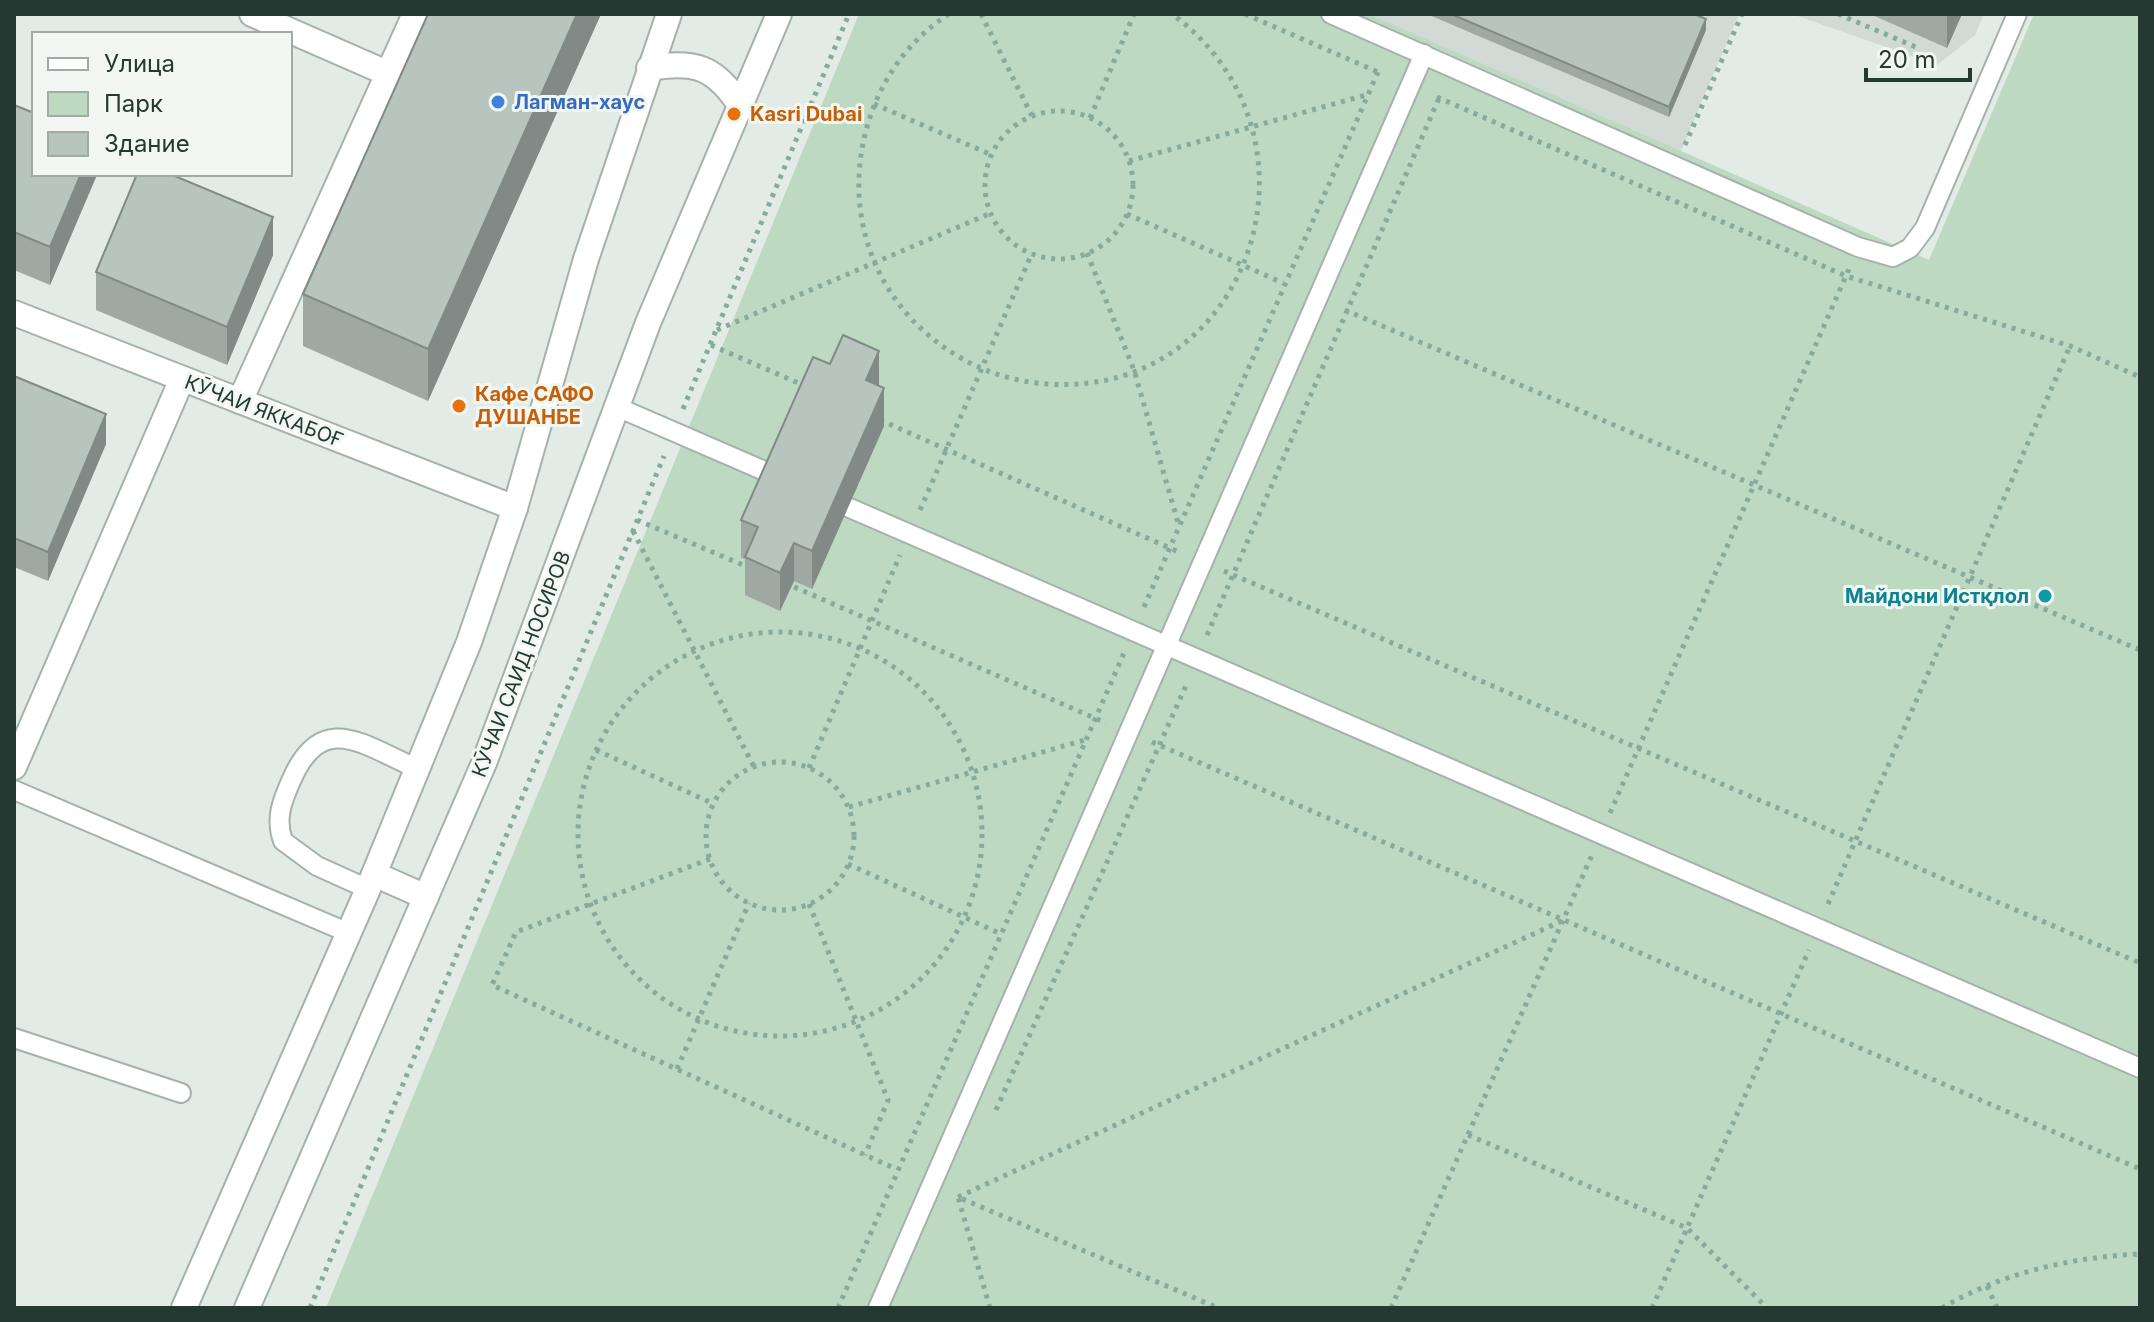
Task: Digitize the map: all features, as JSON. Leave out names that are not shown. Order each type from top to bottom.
[{"type":"street","points":[[252,14],[389,74]]},
{"type":"street","points":[[240,401],[415,14]]},
{"type":"street","points":[[184,1308],[371,882],[469,642],[515,508],[575,294],[669,14]]},
{"type":"street","name":"КӮЧАИ САИД НОСИРОВ","points":[[247,1308],[511,696],[667,275],[779,14]]},
{"type":"street","points":[[649,68],[688,64],[703,68],[727,85],[740,105]]},
{"type":"street","name":"КӮЧАИ ЯККАБОҒ","points":[[14,313],[515,508]]},
{"type":"street","points":[[14,767],[182,379]]},
{"type":"street","points":[[371,882],[426,897]]},
{"type":"lane","points":[[1331,14],[1858,247],[1893,257],[1918,239],[2017,14]]},
{"type":"lane","points":[[878,1308],[1424,54]]},
{"type":"lane","points":[[617,407],[2140,1068]]},
{"type":"lane","points":[[371,882],[317,866],[283,841],[278,816],[291,781],[307,750],[327,737],[347,739],[418,769]]},
{"type":"lane","points":[[14,790],[349,933]]},
{"type":"lane","points":[[14,1038],[181,1093]]},
{"type":"path","points":[[310,1308],[849,14]]},
{"type":"path","points":[[949,14],[918,39],[901,59],[874,104],[863,142],[858,181],[864,233],[873,261],[899,304],[916,325],[936,342],[982,369],[1031,383],[1057,384],[1109,378],[1162,357],[1210,317],[1243,266],[1260,206],[1261,175],[1254,125],[1225,66],[1208,45],[1172,14]]},
{"type":"path","points":[[981,14],[1032,116]]},
{"type":"path","points":[[1090,118],[1134,14]]},
{"type":"path","points":[[1677,165],[1742,14]]},
{"type":"path","points":[[1838,14],[1918,48]]},
{"type":"path","points":[[838,1308],[1283,283],[1378,72]]},
{"type":"path","points":[[1129,161],[1367,94]]},
{"type":"path","points":[[990,1124],[1197,659],[1439,98]]},
{"type":"path","points":[[874,104],[992,155]]},
{"type":"path","points":[[1051,111],[1090,118],[1114,135],[1129,161],[1133,179],[1127,214],[1117,231],[1087,253],[1050,258],[1032,253],[1015,244],[991,213],[986,184],[992,155],[1002,139],[1032,116],[1051,111]]},
{"type":"path","points":[[717,330],[991,213]]},
{"type":"path","points":[[1127,214],[1283,283]]},
{"type":"path","points":[[1391,1308],[1858,247]]},
{"type":"path","points":[[1087,253],[1134,370],[1179,527]]},
{"type":"path","points":[[1345,310],[2140,650]]},
{"type":"path","points":[[711,345],[808,388]]},
{"type":"path","points":[[1652,1308],[2070,346]]},
{"type":"path","points":[[877,419],[1637,750],[2140,963]]},
{"type":"path","points":[[637,520],[755,570]]},
{"type":"path","points":[[633,531],[754,767]]},
{"type":"path","points":[[770,577],[2140,1169]]},
{"type":"path","points":[[767,632],[800,633],[861,649],[889,664],[937,707],[955,733],[971,771],[980,814],[981,840],[976,879],[963,917],[952,939],[920,979],[901,996],[856,1021],[825,1031],[761,1036],[698,1020],[670,1004],[629,969],[604,934],[590,904],[583,879],[578,827],[587,775],[596,750],[623,706],[641,688],[661,671],[697,651],[736,637],[767,632]]},
{"type":"path","points":[[849,807],[1085,740]]},
{"type":"path","points":[[596,750],[714,804]]},
{"type":"path","points":[[781,762],[809,768],[839,791],[849,807],[853,845],[848,864],[839,881],[809,904],[769,909],[749,903],[725,885],[710,859],[706,841],[714,804],[724,789],[754,767],[781,762]]},
{"type":"path","points":[[710,859],[516,932],[492,985],[896,1169]]},
{"type":"path","points":[[848,864],[1001,934]]},
{"type":"path","points":[[677,1069],[749,903]]},
{"type":"path","points":[[809,904],[888,1100],[865,1155]]},
{"type":"path","points":[[958,1197],[1564,920]]},
{"type":"path","points":[[1468,1135],[1687,1228],[1767,1308]]},
{"type":"path","points":[[951,1211],[964,1183]]},
{"type":"path","points":[[958,1197],[990,1308]]},
{"type":"path","points":[[958,1197],[1218,1308]]},
{"type":"path","points":[[1942,1308],[1987,1286],[2068,1262],[2140,1254]]},
{"type":"path","points":[[1987,1286],[1997,1308]]},
{"type":"shaded area","points":[[1344,14],[1739,14],[1676,163]]},
{"type":"shaded area","points":[[1792,14],[1984,14],[1975,35],[1937,65]]},
{"type":"green space","points":[[859,14],[1369,14],[1929,260],[2034,14],[2140,14],[2140,1308],[326,1308]]},
{"type":"building","points":[[428,14],[577,14],[428,349],[303,294]]},
{"type":"building","points":[[1451,14],[1694,14],[1706,19],[1669,107]]},
{"type":"building","points":[[14,105],[32,112],[32,176],[80,176],[50,247],[14,232]]},
{"type":"building","points":[[136,176],[175,176],[273,217],[227,327],[96,272]]},
{"type":"building","points":[[843,335],[879,351],[866,380],[884,388],[812,551],[794,543],[780,573],[745,557],[758,527],[741,520],[813,357],[830,364]]},
{"type":"building","points":[[14,376],[106,414],[48,552],[14,538]]},
{"type":"place","name":"Лагман-хаус","points":[[498,102]]},
{"type":"place","name":"Kasri Dubai","points":[[734,114]]},
{"type":"place","name":"Кафе САФО ДУШАНБЕ","points":[[459,406]]},
{"type":"place","name":"Майдони Истқлол","points":[[2045,596]]}]
